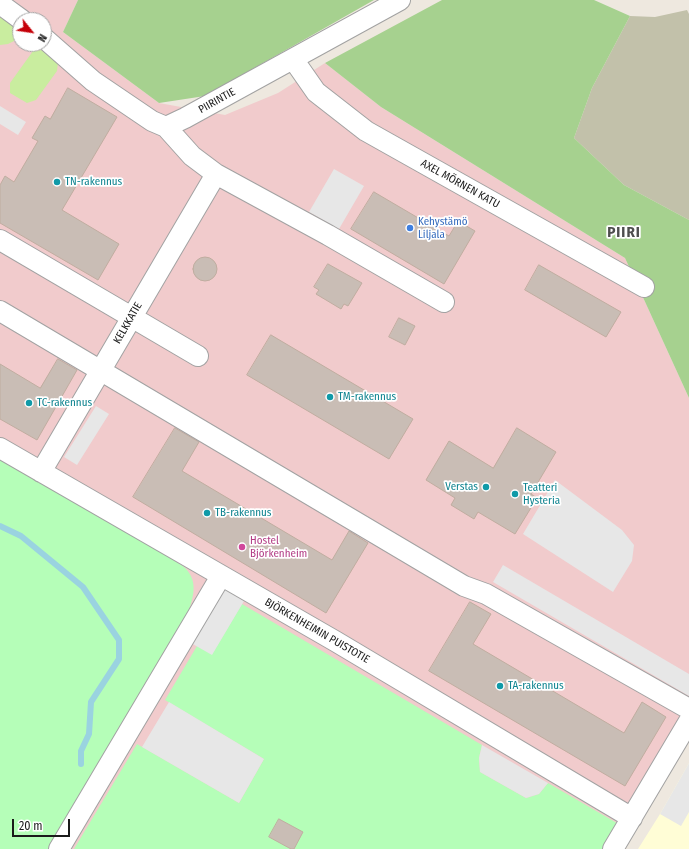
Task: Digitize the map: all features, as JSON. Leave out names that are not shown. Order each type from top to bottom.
[{"type":"street","name":"PIIRINTIE","points":[[166,127],[400,0]]},
{"type":"street","points":[[0,4],[12,13]]},
{"type":"street","points":[[52,45],[93,81],[152,121],[166,127],[192,156],[216,174],[444,302]]},
{"type":"street","name":"AXEL MÖRNEN KATU","points":[[293,59],[316,92],[366,131],[644,288]]},
{"type":"street","name":"KELKKATIE","points":[[41,472],[216,174]]},
{"type":"street","points":[[0,240],[198,356]]},
{"type":"street","points":[[0,311],[464,586],[486,594],[689,709]]},
{"type":"street","name":"BJÖRKENHEIMIN PUISTOTIE","points":[[0,448],[335,641],[632,818]]},
{"type":"street","points":[[59,849],[221,576]]},
{"type":"street","points":[[613,849],[689,721]]},
{"type":"shaded area","name":"PIIRI","points":[[0,0],[78,0],[63,32],[159,103],[225,115],[278,93],[325,63],[381,107],[625,258],[689,398],[689,708],[608,849],[0,849]]},
{"type":"shaded area","points":[[687,10],[689,14],[689,220],[624,185],[574,138],[592,88],[630,16],[655,17]]},
{"type":"shaded area","points":[[0,106],[26,122],[18,135],[0,124]]},
{"type":"shaded area","points":[[334,169],[364,186],[339,229],[309,212]]},
{"type":"shaded area","points":[[96,406],[109,414],[77,465],[64,457]]},
{"type":"shaded area","points":[[555,480],[622,530],[634,545],[632,561],[613,592],[523,534]]},
{"type":"shaded area","points":[[503,565],[689,674],[689,696],[493,582]]},
{"type":"shaded area","points":[[217,584],[244,601],[212,655],[184,639]]},
{"type":"shaded area","points":[[169,702],[264,759],[239,803],[142,747]]},
{"type":"shaded area","points":[[482,745],[548,783],[539,794],[526,798],[480,772],[479,758]]},
{"type":"shaded area","points":[[689,763],[689,849],[638,849],[660,814]]},
{"type":"shaded area","points":[[689,763],[689,812],[681,826],[660,814]]},
{"type":"green space","points":[[78,0],[374,0],[205,96],[159,103],[63,32]]},
{"type":"green space","points":[[442,0],[594,0],[630,16],[592,88],[574,138],[624,185],[689,220],[689,398],[625,258],[381,107],[325,63]]},
{"type":"green space","points":[[0,17],[12,25],[12,42],[0,45]]},
{"type":"green space","points":[[32,52],[44,52],[58,62],[57,71],[36,100],[27,103],[10,93],[10,83]]},
{"type":"green space","points":[[0,457],[183,566],[191,575],[194,587],[187,616],[49,849],[0,849]]},
{"type":"green space","points":[[242,604],[482,745],[479,758],[480,772],[526,798],[539,794],[548,783],[622,826],[608,849],[74,849],[137,744],[239,803],[264,759],[165,700],[197,646],[212,654]]},
{"type":"building","name":"TN-rakennus","points":[[68,88],[117,117],[62,210],[119,244],[98,280],[0,223],[0,185],[5,176],[14,182],[38,141],[32,138],[45,116],[50,119]]},
{"type":"building","points":[[374,192],[449,236],[458,221],[475,231],[444,284],[351,229]]},
{"type":"building","points":[[205,257],[210,258],[216,264],[216,274],[210,280],[205,281],[200,280],[194,274],[193,269],[194,264],[200,258]]},
{"type":"building","points":[[328,264],[362,283],[348,306],[344,304],[341,309],[316,294],[319,290],[314,287]]},
{"type":"building","points":[[539,265],[621,312],[606,337],[525,290]]},
{"type":"building","points":[[399,318],[415,326],[405,345],[389,337]]},
{"type":"building","name":"TM-rakennus","points":[[271,335],[413,419],[389,459],[247,375]]},
{"type":"building","name":"TC-rakennus","points":[[58,359],[77,370],[37,440],[0,419],[0,364],[40,388]]},
{"type":"building","name":"TB-rakennus","points":[[175,428],[199,442],[182,471],[332,560],[349,531],[368,543],[326,613],[133,497]]},
{"type":"building","name":"Verstas","points":[[517,428],[556,452],[531,494],[537,498],[515,534],[478,512],[474,519],[451,505],[455,498],[426,480],[449,441],[493,468]]},
{"type":"building","name":"TA-rakennus","points":[[470,602],[491,614],[473,644],[624,733],[642,702],[666,717],[625,786],[429,671]]},
{"type":"building","points":[[279,819],[303,832],[294,849],[291,849],[269,837]]},
{"type":"waterway","points":[[0,526],[21,536],[83,587],[119,640],[119,659],[91,702],[89,734],[81,751],[81,764]]},
{"type":"place","name":"TN-rakennus","points":[[57,182]]},
{"type":"place","name":"Kehystämö Liljala","points":[[410,228]]},
{"type":"place","name":"TM-rakennus","points":[[330,397]]},
{"type":"place","name":"TC-rakennus","points":[[29,403]]},
{"type":"place","name":"Verstas","points":[[486,487]]},
{"type":"place","name":"Teatteri Hysteria","points":[[515,494]]},
{"type":"place","name":"TB-rakennus","points":[[207,513]]},
{"type":"place","name":"Hostel Björkenheim","points":[[242,547]]},
{"type":"place","name":"TA-rakennus","points":[[500,686]]},
{"type":"district","name":"PIIRI","points":[[624,233]]}]
